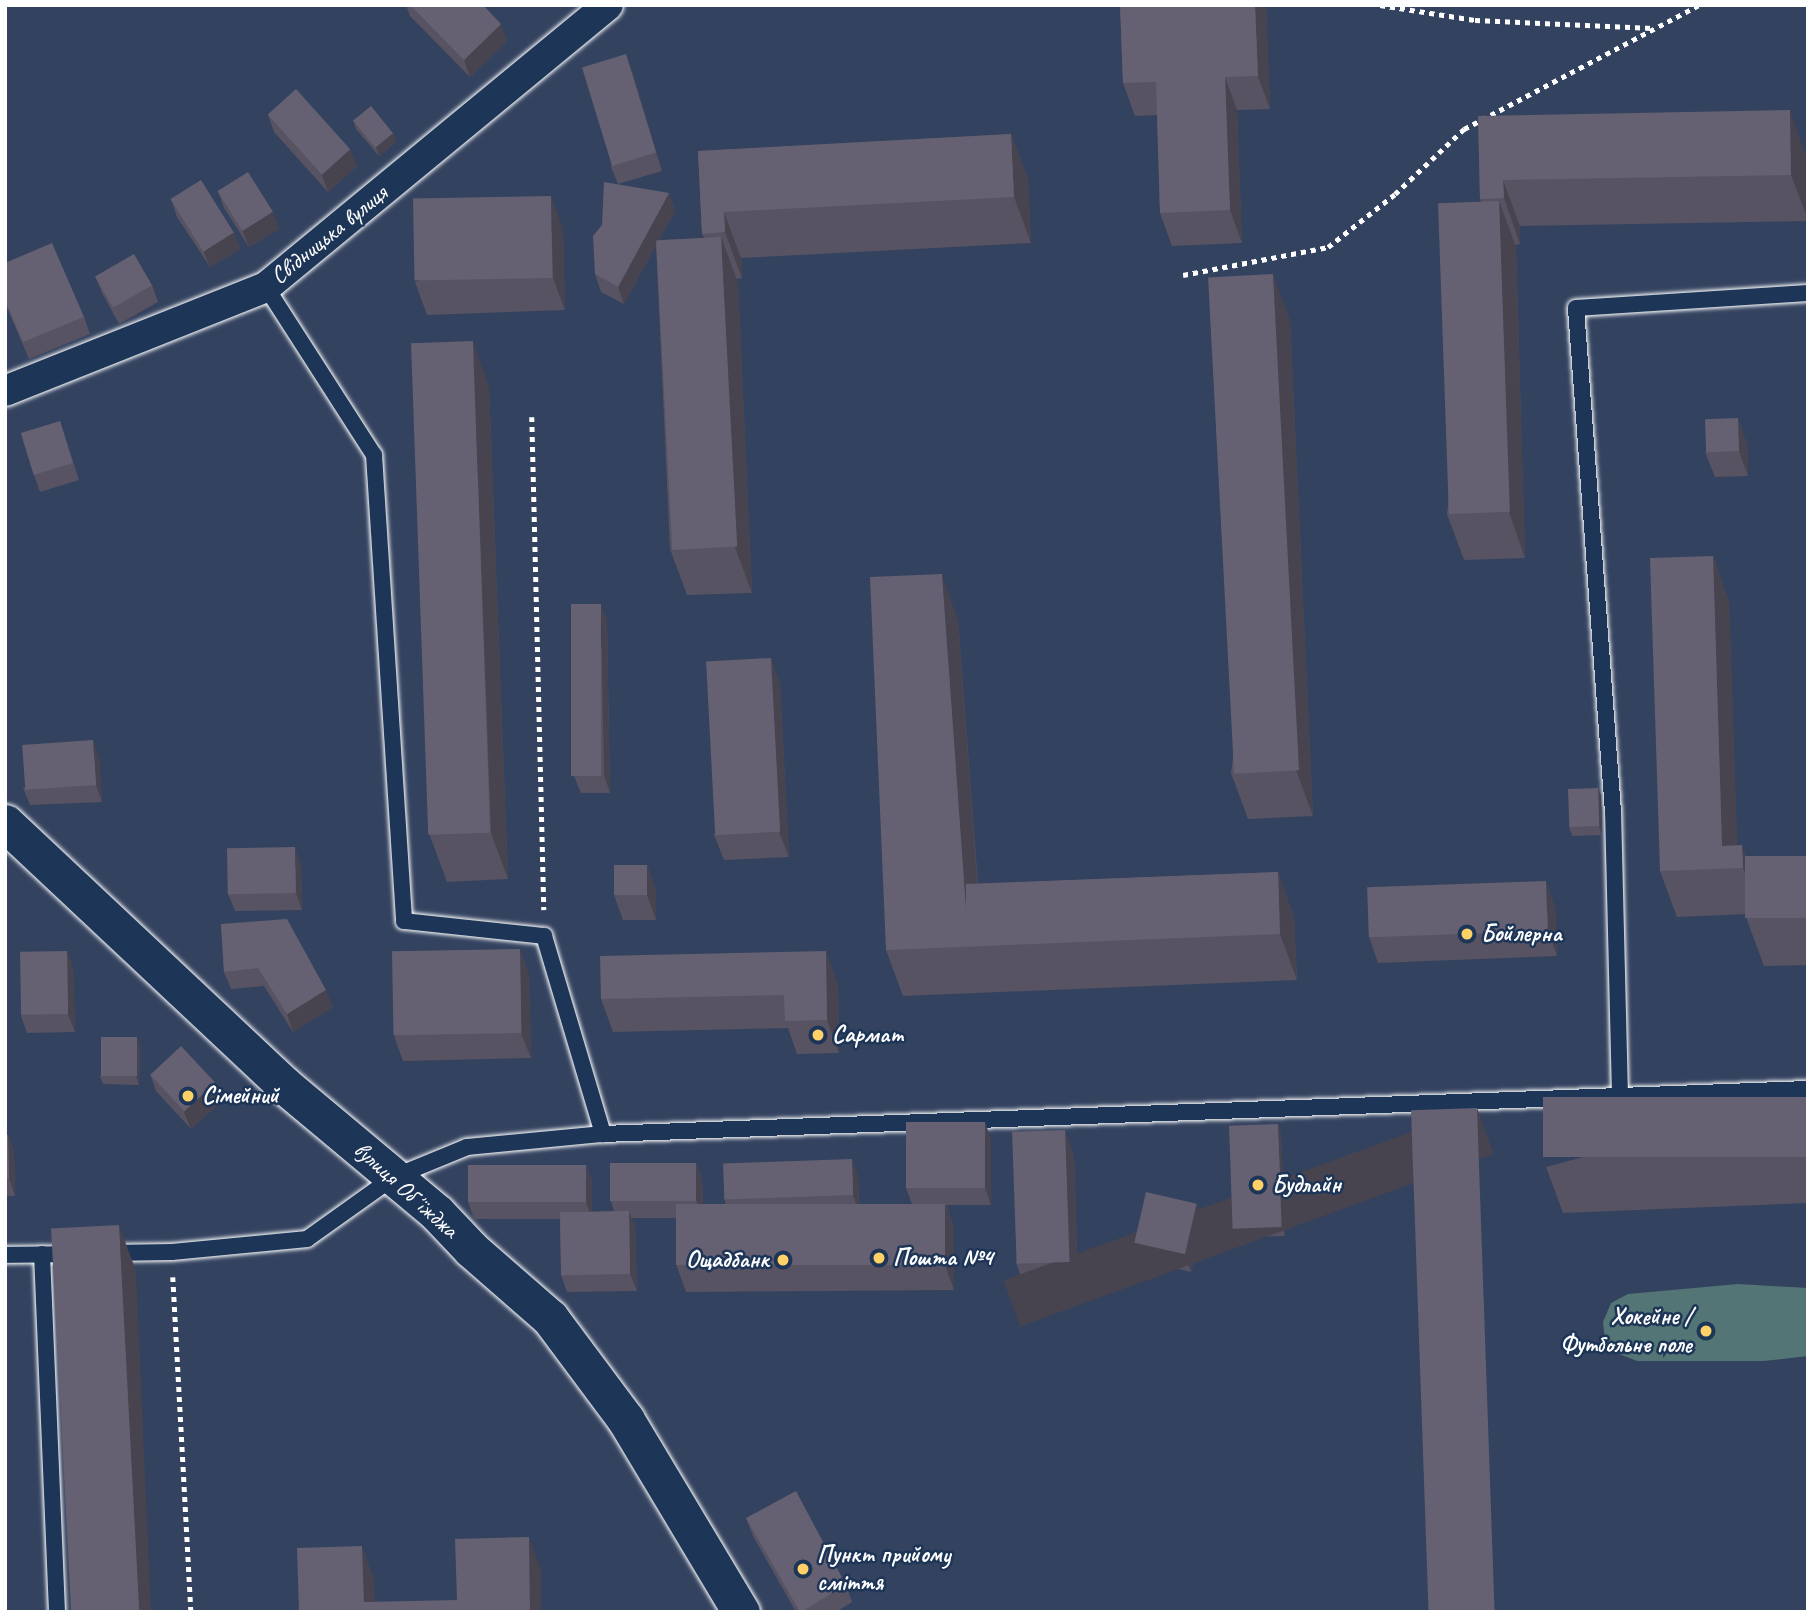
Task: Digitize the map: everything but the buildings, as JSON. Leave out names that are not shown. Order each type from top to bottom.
[{"type":"street","name":"Свідницька вулиця","points":[[5,391],[266,287],[608,5]]},
{"type":"street","name":"вулиця Обʼїжджа","points":[[5,822],[284,1085],[394,1177],[550,1318],[626,1420],[741,1612]]},
{"type":"lane","points":[[266,287],[374,455],[404,921],[544,936],[603,1134]]},
{"type":"lane","points":[[1619,1096],[1613,812],[1576,308],[1808,293]]},
{"type":"lane","points":[[5,1255],[172,1252],[307,1239],[394,1177],[467,1147],[603,1134],[1808,1089]]},
{"type":"lane","points":[[42,1254],[57,1612]]},
{"type":"path","points":[[1380,5],[1475,20],[1654,28]]},
{"type":"path","points":[[1183,275],[1328,247],[1395,194],[1464,129],[1699,5]]},
{"type":"path","points":[[532,417],[544,936]]},
{"type":"path","points":[[172,1252],[191,1612]]},
{"type":"green space","name":"Хокейне / Футбольне поле","points":[[1738,1284],[1808,1288],[1808,1356],[1764,1361],[1637,1361],[1619,1354],[1605,1340],[1603,1322],[1611,1303],[1628,1294]]},
{"type":"place","name":"Бойлерна","points":[[1467,934]]},
{"type":"place","name":"Сармат","points":[[818,1035]]},
{"type":"place","name":"Сімейний","points":[[188,1096]]},
{"type":"place","name":"Будлайн","points":[[1258,1185]]},
{"type":"place","name":"Пошта №4","points":[[879,1258]]},
{"type":"place","name":"Ощадбанк","points":[[783,1260]]},
{"type":"place","name":"Хокейне / Футбольне поле","points":[[1706,1331]]},
{"type":"place","name":"Пункт прийому сміття","points":[[803,1569]]}]
